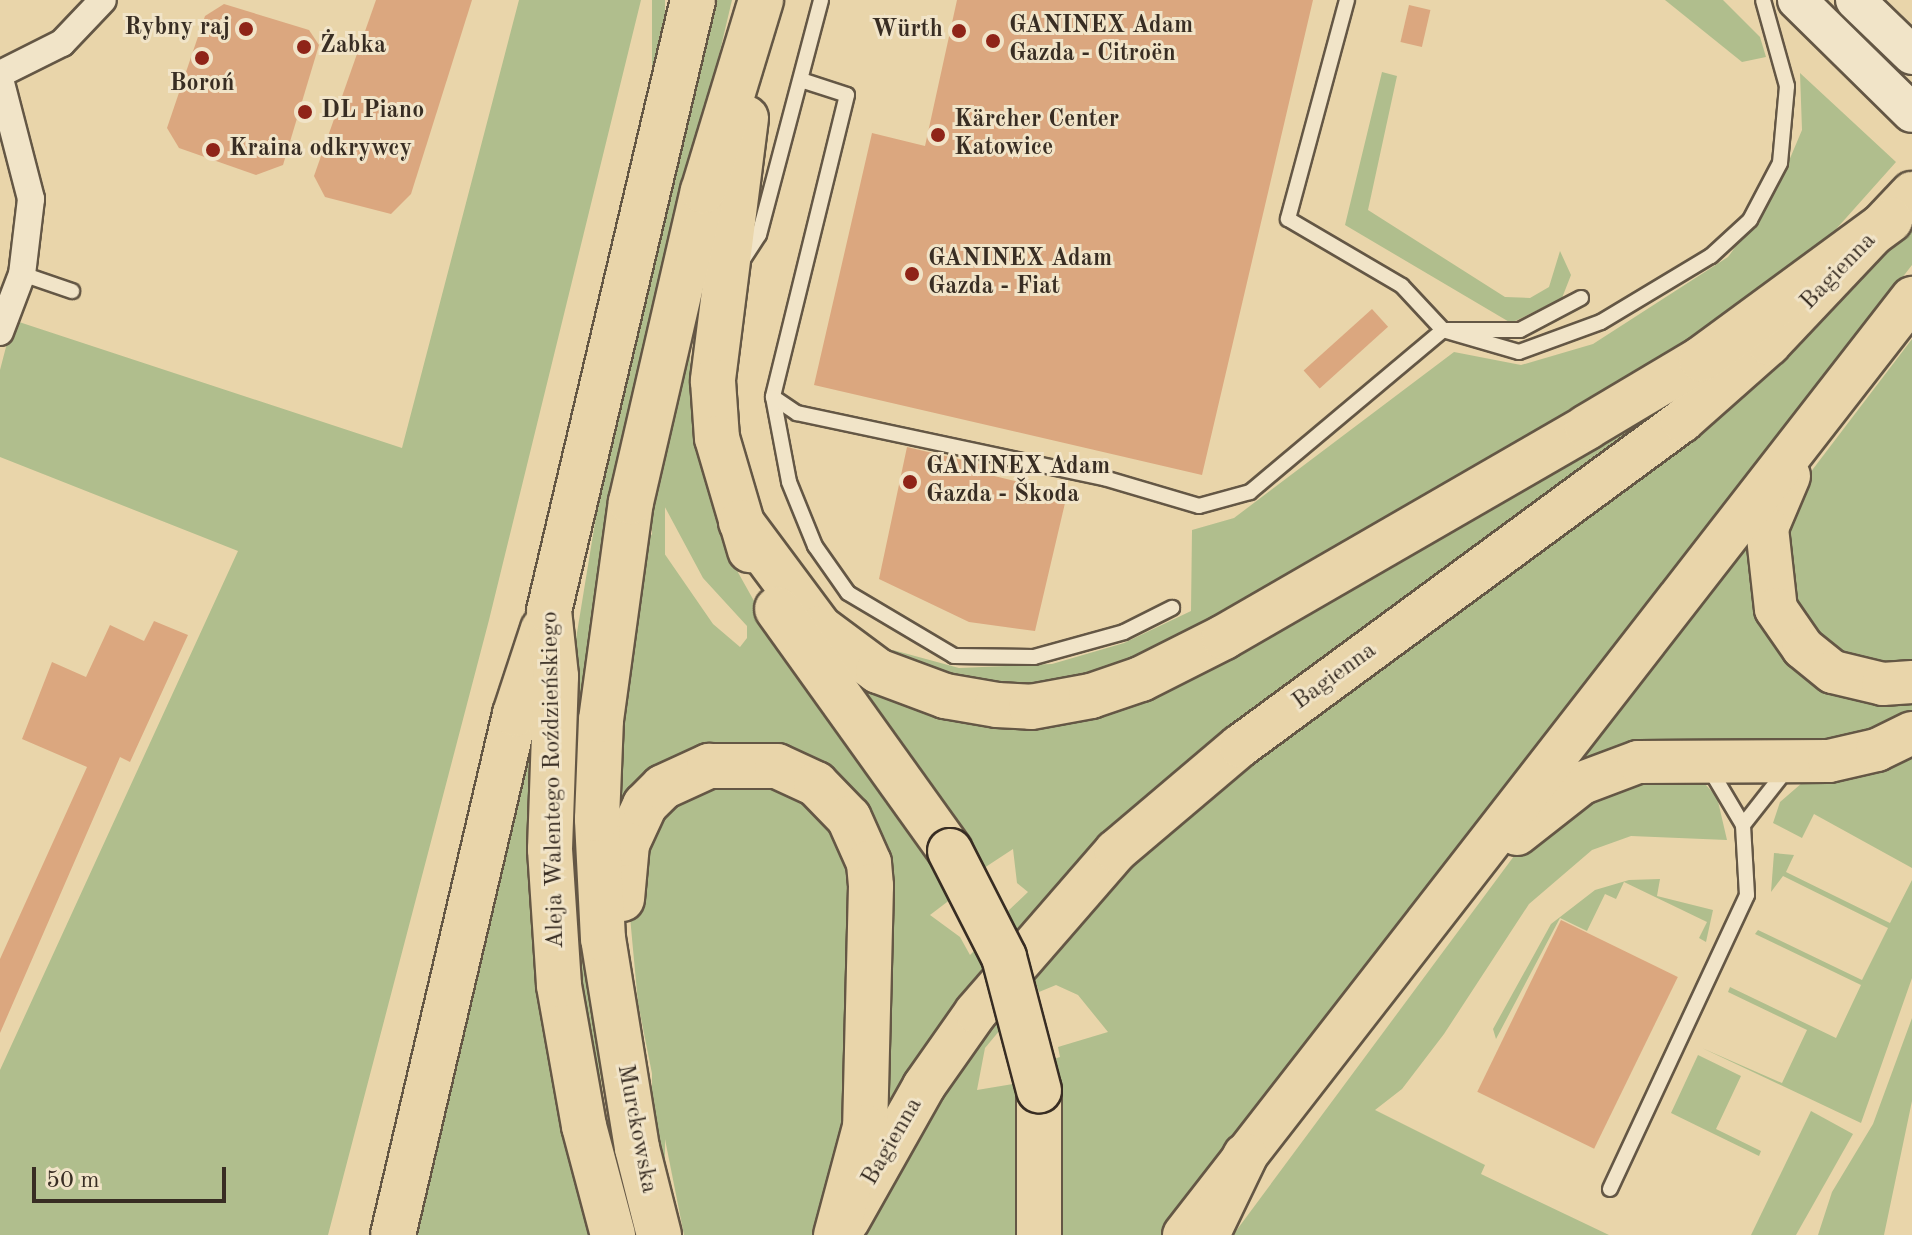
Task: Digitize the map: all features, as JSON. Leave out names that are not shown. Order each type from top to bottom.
[{"type":"highway","name":"Aleja Walentego Roździeńskiego","points":[[613,1235],[584,1126],[559,985],[550,849],[556,676],[549,611],[693,0]]},
{"type":"highway","name":"Aleja Walentego Roździeńskiego","points":[[617,1022],[603,939],[597,819],[606,653],[631,502],[697,215],[759,8]]},
{"type":"highway","points":[[759,8],[721,291],[715,412],[741,522],[757,573],[783,619],[950,851],[1004,957],[1039,1090],[1039,1235]]},
{"type":"highway","points":[[741,522],[820,628],[878,671],[945,696],[997,705],[1031,707],[1091,696],[1141,679],[1224,637],[1600,420],[1713,351],[1901,206]]},
{"type":"highway","points":[[393,1235],[515,714],[549,611]]},
{"type":"highway","points":[[617,1022],[623,873],[627,844],[645,805],[683,775],[736,762],[777,766],[816,784],[854,828],[871,886],[865,1127],[838,1235]]},
{"type":"highway","name":"Murckowska","points":[[617,1022],[637,1148],[659,1235]]},
{"type":"highway","points":[[1207,1235],[1245,1156]]},
{"type":"main road","name":"Bagienna","points":[[838,1235],[924,1086],[976,1012],[1116,851],[1240,746],[1682,421],[1769,344],[1901,206]]},
{"type":"main road","points":[[1184,1235],[1912,298]]},
{"type":"main road","points":[[1809,431],[1767,528],[1776,609],[1803,648],[1833,672],[1883,684],[1912,682]]},
{"type":"main road","points":[[1446,895],[1582,783],[1638,762],[1793,763],[1868,752],[1912,733]]},
{"type":"street","points":[[0,332],[22,274],[31,199],[0,76],[62,43],[103,0]]},
{"type":"street","points":[[1851,5],[1905,47]]},
{"type":"street","points":[[1851,5],[1876,79],[1912,113]]},
{"type":"lane","points":[[721,291],[759,235],[804,81],[821,0]]},
{"type":"lane","points":[[1347,0],[1288,219],[1402,286],[1443,330],[1519,352],[1601,322],[1711,256],[1750,220],[1780,163],[1787,86],[1763,0]]},
{"type":"lane","points":[[804,81],[847,95],[773,397],[789,482],[823,558],[848,593],[954,656],[1034,657],[1124,632],[1172,608]]},
{"type":"lane","points":[[22,274],[72,291]]},
{"type":"lane","points":[[773,397],[797,413],[1104,478],[1199,506],[1250,492],[1443,330],[1520,330],[1581,298]]},
{"type":"lane","points":[[1610,1189],[1740,919],[1747,895],[1743,825],[1733,799],[1703,761]]},
{"type":"lane","points":[[1743,825],[1793,763]]},
{"type":"green space","points":[[519,0],[641,0],[489,620],[328,1235],[0,1235],[0,1070],[238,551],[0,457],[0,370],[13,320],[402,448]]},
{"type":"green space","points":[[652,0],[665,0],[665,1235],[652,1235]]},
{"type":"green space","points":[[714,0],[732,0],[678,229],[587,972],[605,1110],[635,1235],[629,1235],[570,947],[575,645],[600,492]]},
{"type":"green space","points":[[1665,0],[1723,0],[1760,37],[1766,57],[1742,62]]},
{"type":"green space","points":[[1382,72],[1397,76],[1368,210],[1505,297],[1530,298],[1549,287],[1560,251],[1571,275],[1562,298],[1511,323],[1345,225]]},
{"type":"green space","points":[[1800,73],[1896,162],[1788,283],[1324,562],[1108,675],[998,690],[887,658],[893,650],[959,668],[1052,664],[1124,643],[1191,611],[1192,530],[1234,518],[1454,352],[1521,365],[1593,344],[1728,257],[1777,189],[1802,130]]},
{"type":"green space","points":[[1912,227],[1912,265],[1163,1235],[1056,1235],[1051,1060],[1060,1057],[1058,1047],[1108,1032],[1078,995],[1056,985],[1039,992],[1031,967],[1151,841],[1793,343]]},
{"type":"green space","points":[[1912,339],[1912,667],[1856,663],[1802,625],[1781,551],[1796,497],[1813,469]]},
{"type":"green space","points":[[689,344],[697,450],[735,567],[763,617],[924,842],[951,899],[930,915],[960,937],[970,955],[978,947],[987,970],[887,1118],[885,946],[804,759],[619,812],[620,682],[644,524],[713,624],[740,647],[747,638],[747,626],[703,578],[659,496],[659,464]]},
{"type":"green space","points":[[1691,389],[1071,873],[1017,932],[1008,911],[1028,892],[1017,883],[1013,849],[981,870],[836,662],[1020,718]]},
{"type":"green space","points":[[1744,538],[1756,599],[1912,698],[1912,716],[1862,739],[1573,769],[1574,758]]},
{"type":"green space","points":[[531,739],[597,1235],[409,1235]]},
{"type":"green space","points":[[1912,757],[1912,868],[1814,814],[1802,838],[1773,823],[1780,802],[1802,783],[1877,773]]},
{"type":"green space","points":[[1681,777],[1705,784],[1717,797],[1727,840],[1631,836],[1592,850],[1529,904],[1444,1034],[1402,1089],[1375,1110],[1485,1165],[1481,1174],[1609,1235],[1233,1235],[1517,852],[1619,783]]},
{"type":"green space","points":[[759,779],[821,810],[850,859],[854,1087],[834,1190],[812,1235],[684,1235],[638,1003],[629,906],[654,821],[696,787]]},
{"type":"green space","points":[[1774,853],[1794,855],[1786,872],[1890,923],[1912,880],[1912,978],[1861,1123],[1702,1048],[1782,1083],[1807,1030],[1728,992],[1730,987],[1836,1038],[1861,985],[1755,934],[1758,930],[1862,980],[1888,928],[1783,876],[1771,892]]},
{"type":"green space","points":[[1660,879],[1657,896],[1713,910],[1706,942],[1699,938],[1707,922],[1624,882],[1616,899],[1605,894],[1587,931],[1560,918],[1496,1039],[1493,1029],[1551,924],[1595,890],[1629,880]]},
{"type":"green space","points":[[1000,1008],[1005,1024],[985,1048],[977,1090],[1013,1084],[1015,1094],[1021,1093],[1022,1235],[863,1235],[913,1138]]},
{"type":"green space","points":[[1912,1018],[1912,1101],[1884,1235],[1818,1235],[1832,1192],[1873,1124]]},
{"type":"green space","points":[[1698,1055],[1741,1076],[1716,1129],[1761,1151],[1759,1156],[1671,1113]]},
{"type":"green space","points":[[1811,1111],[1853,1134],[1796,1235],[1751,1235]]},
{"type":"building","points":[[376,0],[472,0],[411,194],[391,214],[325,197],[314,176]]},
{"type":"building","points":[[957,0],[1313,0],[1202,475],[814,385],[872,133],[925,146]]},
{"type":"building","points":[[224,4],[309,30],[319,45],[283,165],[256,175],[179,148],[167,128],[205,16]]},
{"type":"building","points":[[1409,5],[1430,10],[1422,47],[1400,42]]},
{"type":"building","points":[[1372,309],[1388,327],[1320,388],[1304,371]]},
{"type":"building","points":[[907,447],[988,466],[986,474],[1044,488],[1041,499],[1065,503],[1035,631],[969,622],[879,579]]},
{"type":"building","points":[[154,621],[188,635],[130,762],[120,757],[0,1033],[0,959],[87,767],[22,739],[52,662],[86,677],[110,625],[144,641]]},
{"type":"building","points":[[1561,920],[1678,977],[1594,1149],[1477,1092]]},
{"type":"place","name":"Rybny raj","points":[[246,29]]},
{"type":"place","name":"Würth","points":[[959,31]]},
{"type":"place","name":"GANINEX Adam Gazda - Citroën","points":[[993,41]]},
{"type":"place","name":"Żabka","points":[[304,47]]},
{"type":"place","name":"Boroń","points":[[202,58]]},
{"type":"place","name":"DL Piano","points":[[305,112]]},
{"type":"place","name":"Kärcher Center Katowice","points":[[938,135]]},
{"type":"place","name":"Kraina odkrywcy","points":[[213,150]]},
{"type":"place","name":"GANINEX Adam Gazda - Fiat","points":[[912,274]]},
{"type":"place","name":"GANINEX Adam Gazda - Škoda","points":[[910,482]]}]
